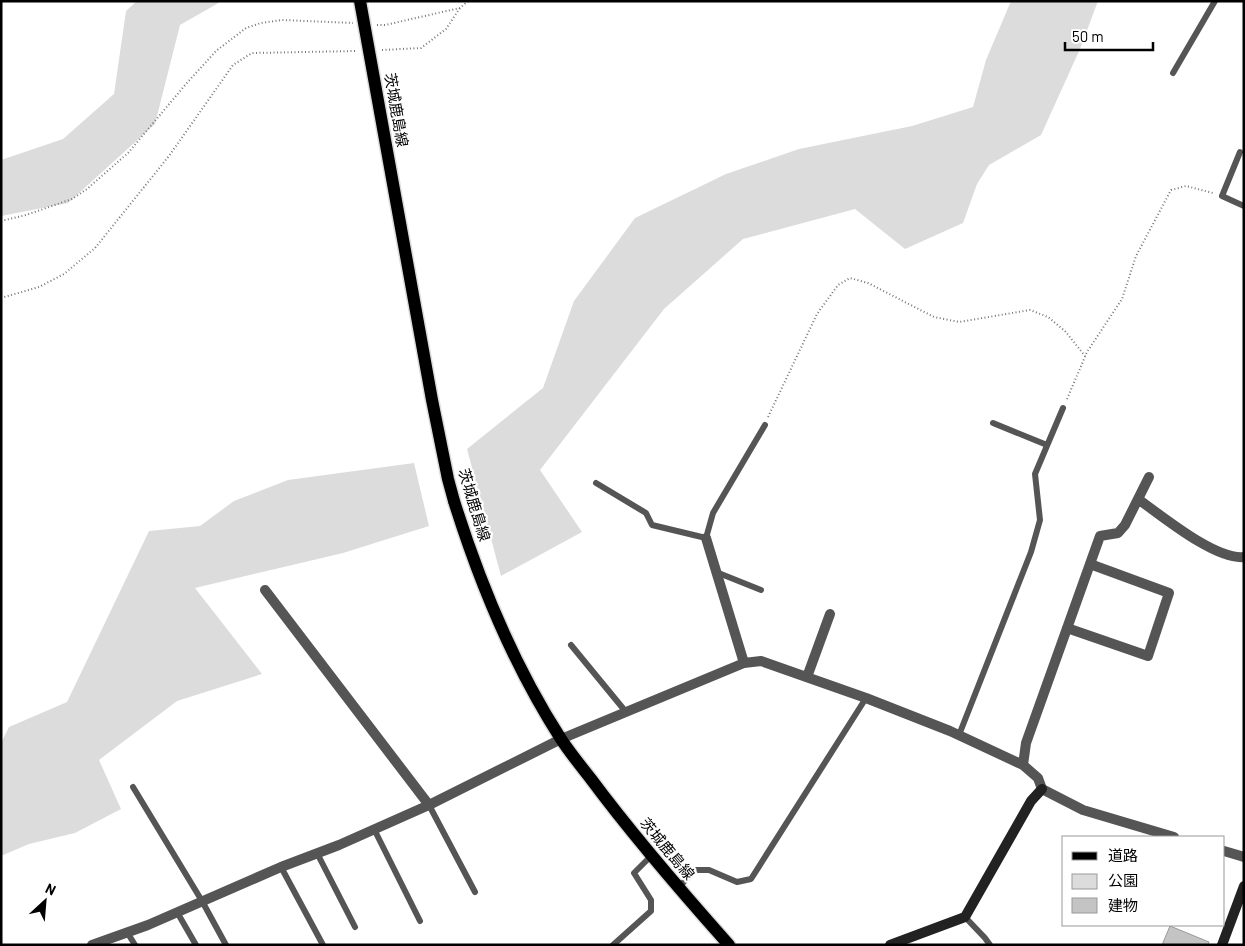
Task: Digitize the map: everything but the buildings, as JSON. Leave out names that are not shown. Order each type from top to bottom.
[{"type":"main road","name":"茨城鹿島線","points":[[360,1],[432,400],[454,501],[472,558],[521,670],[562,739],[621,820],[729,945]]},
{"type":"street","points":[[1023,765],[1026,742],[1100,536],[1118,534],[1125,525],[1150,477]]},
{"type":"street","points":[[1138,500],[1200,544],[1237,558],[1244,557]]},
{"type":"street","points":[[706,538],[744,663]]},
{"type":"street","points":[[1067,628],[1148,656],[1169,593],[1090,564]]},
{"type":"street","points":[[264,590],[429,805]]},
{"type":"street","points":[[806,677],[830,614]]},
{"type":"street","points":[[92,945],[177,912],[374,829],[429,805],[562,739],[744,663],[761,662],[806,677],[866,698],[959,735],[1023,765],[1038,778],[1042,789],[1083,810],[1171,836]]},
{"type":"street","points":[[890,945],[965,917],[1031,801],[1042,789]]},
{"type":"street","points":[[1225,851],[1244,857]]},
{"type":"street","points":[[1222,945],[1244,886]]},
{"type":"lane","points":[[1173,72],[1215,1]]},
{"type":"lane","points":[[1240,152],[1222,196],[1244,206]]},
{"type":"lane","points":[[959,735],[1031,552],[1040,520],[1035,474],[1063,408]]},
{"type":"lane","points":[[993,423],[1047,445]]},
{"type":"lane","points":[[596,484],[646,513],[652,525],[706,538],[712,513],[765,425]]},
{"type":"lane","points":[[716,572],[761,590]]},
{"type":"lane","points":[[571,645],[626,712]]},
{"type":"lane","points":[[682,892],[695,870],[709,870],[738,882],[751,879],[866,698]]},
{"type":"lane","points":[[132,787],[202,901],[226,945]]},
{"type":"lane","points":[[429,805],[475,892]]},
{"type":"lane","points":[[374,829],[420,922]]},
{"type":"lane","points":[[317,853],[355,927]]},
{"type":"lane","points":[[613,945],[651,911],[651,900],[634,873],[651,856]]},
{"type":"lane","points":[[281,867],[323,945]]},
{"type":"lane","points":[[177,912],[196,945]]},
{"type":"lane","points":[[965,917],[986,938],[990,945]]},
{"type":"lane","points":[[128,932],[135,945]]},
{"type":"path","points":[[383,50],[421,48],[446,29],[460,8],[468,1]]},
{"type":"path","points":[[375,25],[385,26],[460,8]]},
{"type":"path","points":[[1,221],[26,216],[72,199],[87,189],[128,153],[216,51],[246,28],[261,23],[282,20],[356,23]]},
{"type":"path","points":[[1,298],[40,287],[64,274],[95,248],[169,156],[233,65],[252,52],[364,50]]},
{"type":"path","points":[[1063,408],[1086,356],[1122,299],[1136,256],[1171,190],[1186,186],[1222,196]]},
{"type":"path","points":[[765,425],[817,314],[838,285],[850,278],[868,283],[934,317],[960,322],[1030,310],[1048,317],[1065,331],[1086,356]]},
{"type":"green space","points":[[137,1],[222,1],[180,25],[155,124],[68,203],[1,216],[1,160],[63,139],[114,94],[126,11]]},
{"type":"green space","points":[[1011,1],[1098,1],[1080,49],[1041,135],[989,165],[977,184],[963,223],[905,249],[855,209],[743,239],[664,309],[540,470],[582,532],[501,576],[467,449],[543,388],[574,301],[635,218],[726,174],[799,149],[912,126],[973,107],[986,60]]},
{"type":"green space","points":[[414,463],[429,526],[343,553],[195,588],[262,674],[177,701],[99,760],[121,809],[75,833],[29,844],[1,856],[1,743],[9,727],[67,702],[149,531],[200,526],[234,501],[288,480]]}]
